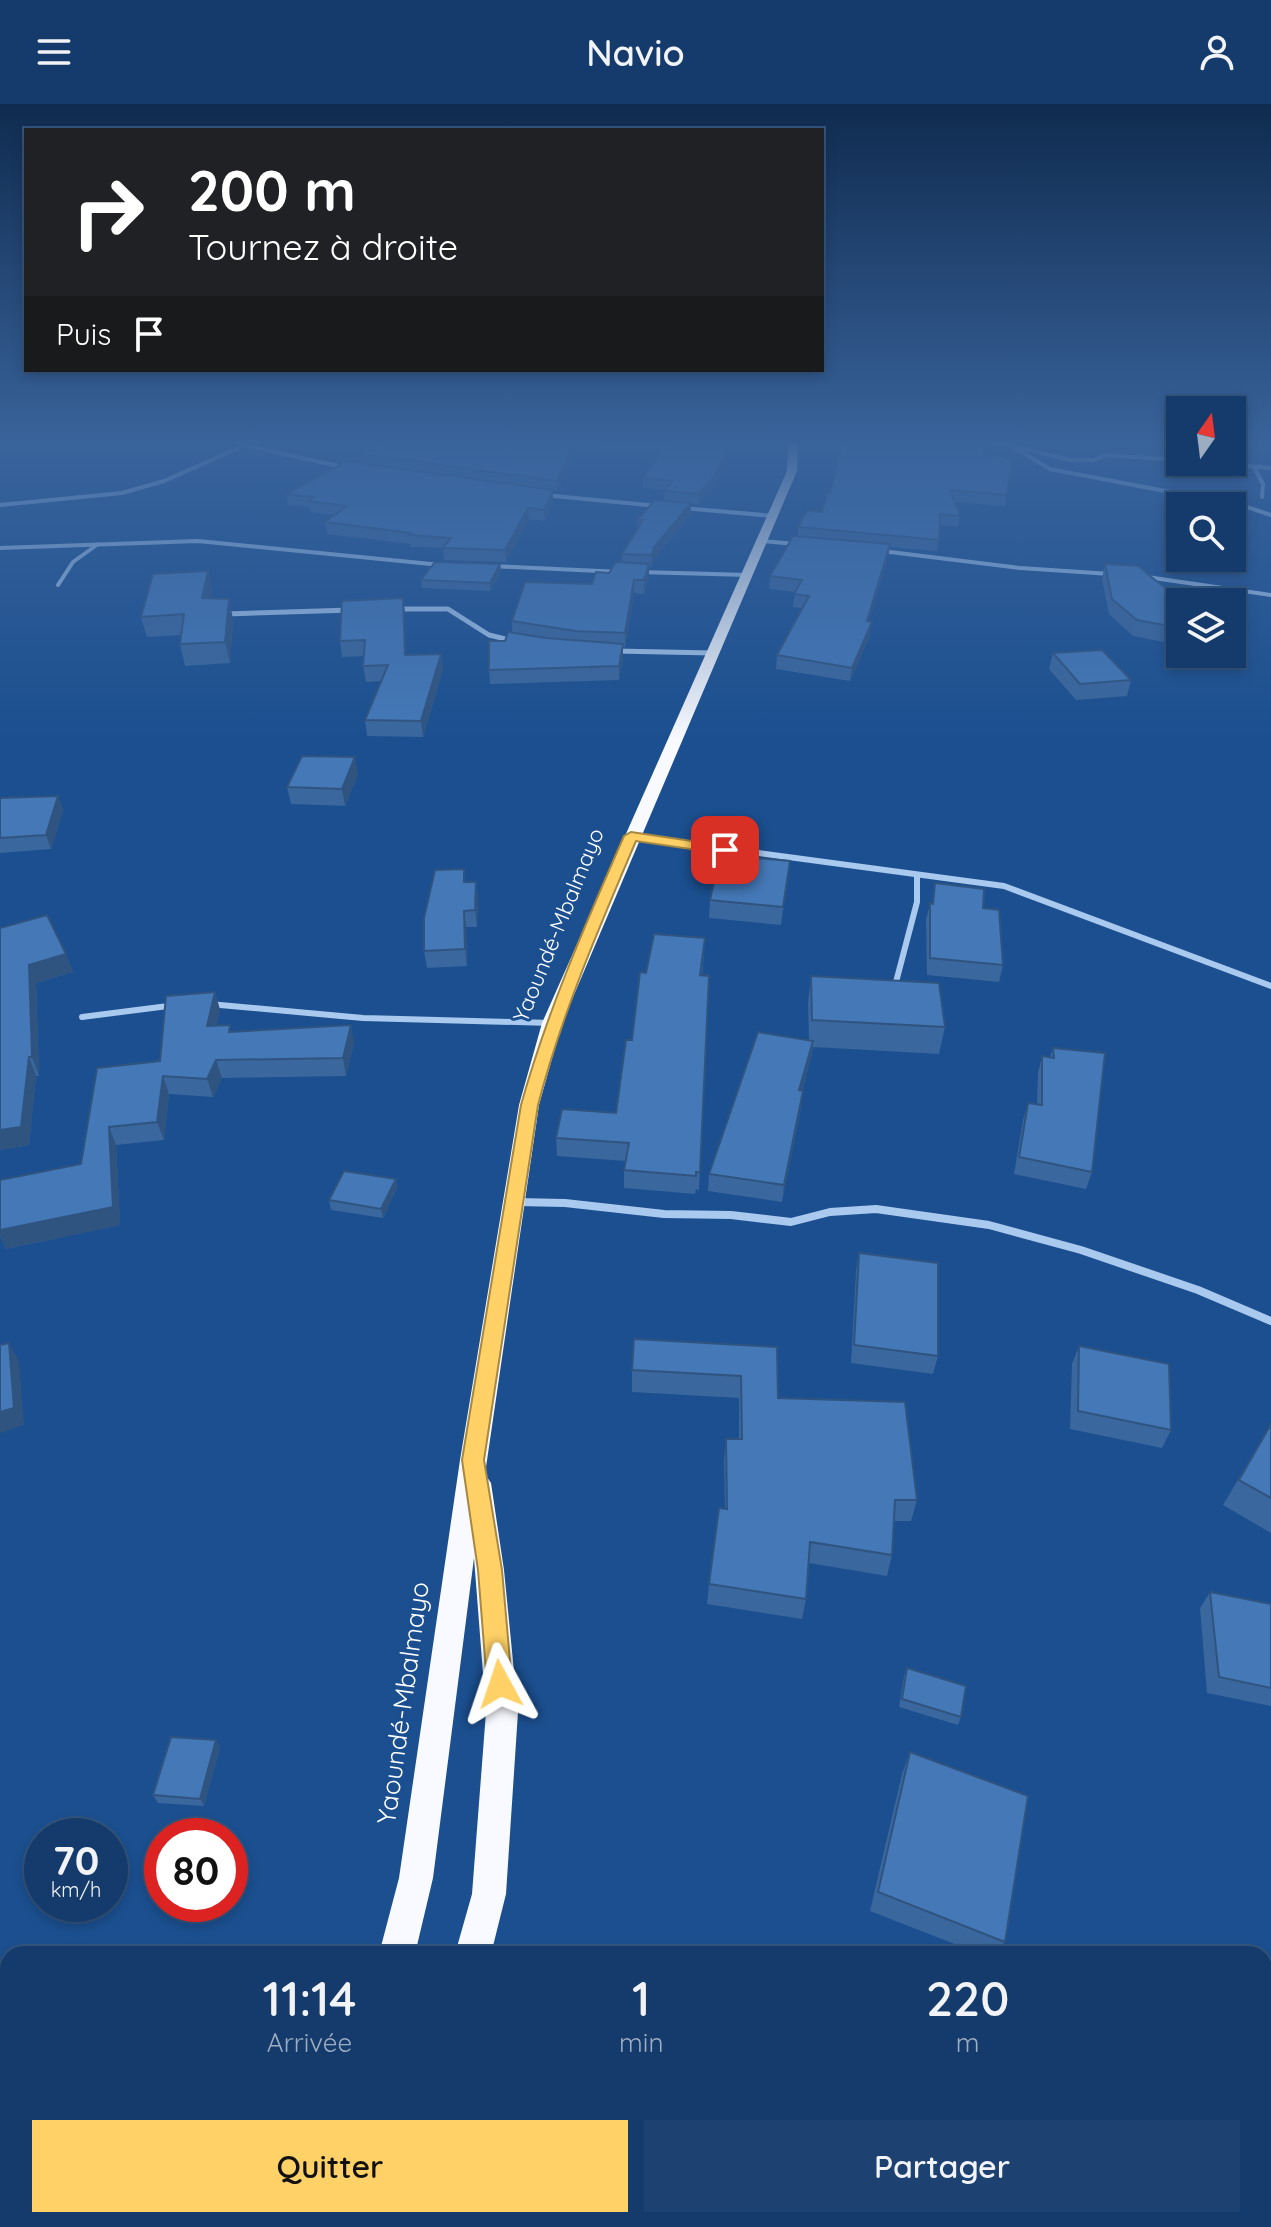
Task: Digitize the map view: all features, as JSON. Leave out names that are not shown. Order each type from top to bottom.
[{"type":"highway","name":"Yaoundé-Mbalmayo","points":[[399,1946],[416,1878],[473,1460],[529,1105],[552,1023],[760,543]]},
{"type":"highway","name":"Yaoundé-Mbalmayo","points":[[473,1460],[490,1570],[502,1712],[489,1894],[475,1946]]},
{"type":"street","points":[[0,548],[97,543]]},
{"type":"street","points":[[58,585],[73,562],[98,543]]},
{"type":"street","points":[[223,543],[443,565]]},
{"type":"street","points":[[784,543],[806,545]]},
{"type":"street","points":[[881,551],[1020,568],[1123,575]]},
{"type":"street","points":[[485,566],[749,575]]},
{"type":"street","points":[[1137,576],[1271,595]]},
{"type":"street","points":[[388,609],[448,609],[489,635],[517,641]]},
{"type":"street","points":[[222,614],[358,610]]},
{"type":"street","points":[[610,651],[714,653]]},
{"type":"street","points":[[631,836],[1004,886],[1271,986]]},
{"type":"street","points":[[896,982],[917,902],[917,875]]},
{"type":"street","points":[[196,1004],[363,1018],[552,1023]]},
{"type":"street","points":[[82,1017],[153,1006],[182,1005]]},
{"type":"street","points":[[516,1202],[565,1203],[664,1214],[731,1215],[791,1222],[830,1212],[876,1209],[989,1225],[1081,1250],[1184,1285],[1271,1321]]},
{"type":"building","points":[[446,543],[509,543],[505,550],[442,548]]},
{"type":"building","points":[[629,543],[657,543],[652,555],[622,554]]},
{"type":"building","points":[[789,543],[890,544],[867,621],[872,622],[852,668],[777,655],[809,596],[794,594],[802,580],[770,576]]},
{"type":"building","points":[[435,562],[500,564],[490,583],[421,580]]},
{"type":"building","points":[[616,562],[649,564],[644,580],[634,580],[625,633],[575,631],[512,621],[525,582],[592,584],[596,572],[609,573]]},
{"type":"building","points":[[1105,564],[1138,566],[1166,589],[1166,625],[1137,620],[1112,599]]},
{"type":"building","points":[[208,571],[202,598],[229,599],[225,642],[180,644],[184,614],[141,617],[153,574]]},
{"type":"building","points":[[403,598],[405,655],[441,654],[421,721],[365,720],[388,665],[363,666],[365,640],[340,641],[342,601]]},
{"type":"building","points":[[508,632],[623,644],[619,666],[489,670],[489,641],[505,641]]},
{"type":"building","points":[[1102,650],[1131,680],[1080,684],[1053,653]]},
{"type":"building","points":[[302,756],[355,757],[342,789],[287,787]]},
{"type":"building","points":[[58,796],[46,835],[0,838],[0,798]]},
{"type":"building","points":[[720,855],[790,861],[783,907],[710,900]]},
{"type":"building","points":[[464,869],[464,882],[476,882],[475,910],[464,911],[465,949],[424,951],[424,918],[435,870]]},
{"type":"building","points":[[935,883],[984,889],[983,908],[999,910],[1003,965],[930,958],[930,903],[933,904]]},
{"type":"building","points":[[47,915],[66,954],[29,965],[32,1057],[29,1057],[21,1127],[0,1130],[0,928]]},
{"type":"building","points":[[654,934],[705,938],[700,975],[709,976],[700,1172],[696,1172],[696,1176],[624,1170],[629,1143],[556,1138],[562,1109],[616,1113],[626,1040],[632,1040],[640,972],[646,973]]},
{"type":"building","points":[[811,976],[939,983],[945,1027],[812,1020]]},
{"type":"building","points":[[215,992],[207,1026],[230,1025],[229,1032],[351,1025],[343,1058],[216,1060],[207,1079],[163,1076],[157,1122],[109,1127],[113,1207],[0,1230],[0,1180],[81,1164],[97,1068],[160,1061],[166,996]]},
{"type":"building","points":[[758,1032],[813,1041],[799,1090],[803,1091],[784,1185],[709,1174]]},
{"type":"building","points":[[1053,1048],[1105,1053],[1092,1172],[1019,1157],[1028,1103],[1042,1105],[1042,1056],[1054,1058]]},
{"type":"building","points":[[344,1171],[396,1179],[381,1209],[329,1200]]},
{"type":"building","points":[[859,1253],[938,1263],[938,1356],[854,1345]]},
{"type":"building","points":[[634,1339],[777,1347],[778,1398],[905,1402],[917,1500],[895,1500],[892,1555],[810,1542],[806,1599],[709,1584],[719,1508],[727,1509],[726,1439],[742,1439],[741,1376],[632,1370]]},
{"type":"building","points":[[9,1343],[14,1408],[0,1412],[0,1345]]},
{"type":"building","points":[[1079,1346],[1169,1364],[1171,1430],[1078,1411]]},
{"type":"building","points":[[1271,1424],[1271,1498],[1239,1480]]},
{"type":"building","points":[[1210,1592],[1271,1604],[1271,1688],[1219,1677]]},
{"type":"building","points":[[907,1668],[966,1686],[961,1717],[902,1699]]},
{"type":"building","points":[[171,1737],[216,1740],[200,1799],[153,1795]]},
{"type":"building","points":[[910,1752],[1028,1796],[1005,1942],[878,1892]]},
{"type":"route","points":[[500,1684],[490,1570],[473,1460],[529,1105],[552,1023],[631,836],[725,850]]}]
